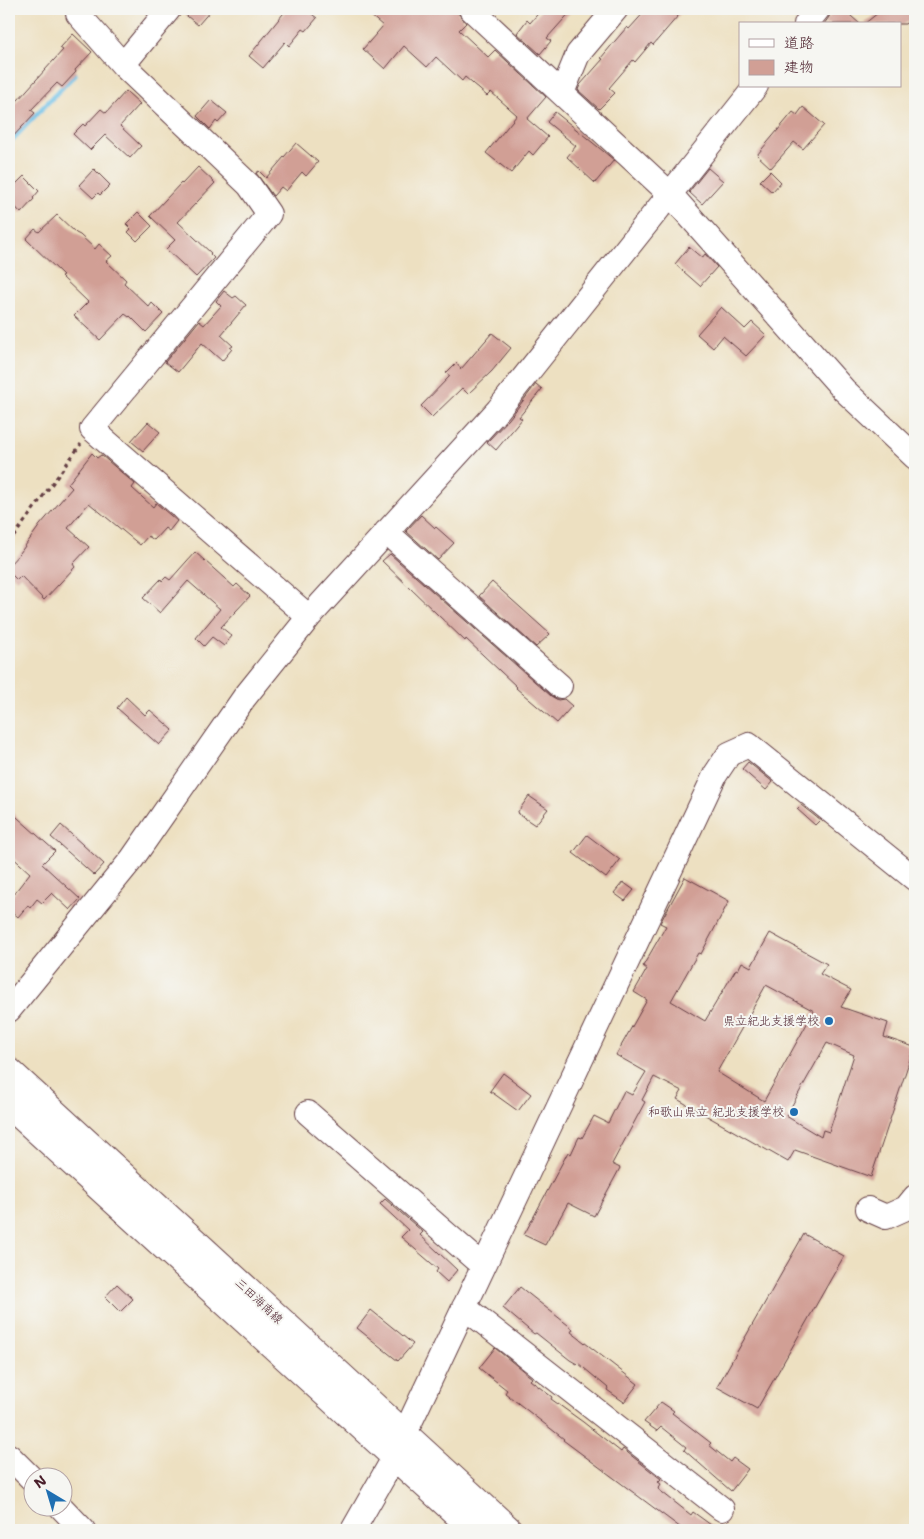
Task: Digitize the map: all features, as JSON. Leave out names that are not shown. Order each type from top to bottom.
[{"type":"main road","name":"三田海南線","points":[[9,1072],[399,1445],[476,1530]]},
{"type":"main road","name":"三田海南線","points":[[9,1104],[399,1445],[508,1530]]},
{"type":"street","points":[[123,65],[169,9]]},
{"type":"street","points":[[471,9],[670,194],[844,390],[915,458]]},
{"type":"street","points":[[562,93],[578,54],[616,9]]},
{"type":"street","points":[[808,22],[818,9]]},
{"type":"street","points":[[78,14],[123,65],[248,185],[269,214],[92,429],[309,617]]},
{"type":"street","points":[[9,1010],[132,859],[244,698],[309,617],[498,410],[754,88]]},
{"type":"street","points":[[386,532],[560,686]]},
{"type":"street","points":[[353,1530],[399,1445],[715,775],[730,754],[748,745],[915,879]]},
{"type":"street","points":[[308,1113],[484,1266]]},
{"type":"street","points":[[868,1209],[886,1217],[906,1208],[915,1197]]},
{"type":"street","points":[[464,1307],[722,1509]]},
{"type":"street","points":[[9,1456],[22,1469]]},
{"type":"street","points":[[70,1516],[84,1530]]},
{"type":"path","points":[[9,543],[92,429]]},
{"type":"building","points":[[182,9],[212,9],[198,25],[182,12]]},
{"type":"building","points":[[287,9],[305,9],[317,18],[306,31],[303,29],[289,46],[285,42],[263,68],[249,56]]},
{"type":"building","points":[[363,9],[458,9],[458,13],[466,23],[459,30],[488,57],[495,50],[546,97],[527,119],[548,137],[533,155],[529,151],[511,173],[486,153],[517,115],[491,92],[487,96],[465,77],[462,81],[436,57],[427,67],[404,46],[385,69],[363,49],[383,26]]},
{"type":"building","points":[[542,9],[573,9],[547,38],[551,41],[540,54],[517,33],[527,20],[530,23]]},
{"type":"building","points":[[647,9],[684,9],[653,45],[651,43],[635,62],[633,60],[609,88],[615,93],[599,109],[578,90],[580,85],[603,59],[601,58],[627,27],[629,29]]},
{"type":"building","points":[[831,9],[843,9],[858,22],[825,22]]},
{"type":"building","points":[[883,9],[915,9],[915,16],[905,24],[902,24],[902,22],[867,22]]},
{"type":"building","points":[[73,34],[92,52],[62,87],[57,83],[31,110],[35,113],[9,141],[9,110],[63,50],[60,48]]},
{"type":"building","points":[[126,91],[140,104],[120,126],[141,146],[130,158],[105,135],[90,150],[73,134],[83,124],[85,126],[101,109],[106,113]]},
{"type":"building","points":[[211,100],[227,113],[218,123],[216,121],[210,129],[197,116]]},
{"type":"building","points":[[803,107],[824,125],[803,149],[794,142],[771,168],[757,155],[793,112],[797,115]]},
{"type":"building","points":[[555,112],[614,160],[595,183],[567,157],[576,146],[547,122]]},
{"type":"building","points":[[296,143],[318,162],[306,176],[302,172],[286,191],[281,187],[273,196],[256,173],[259,171],[266,178]]},
{"type":"building","points":[[198,167],[215,183],[178,222],[214,258],[196,277],[166,249],[175,240],[150,216]]},
{"type":"building","points":[[708,168],[723,181],[702,204],[689,192]]},
{"type":"building","points":[[94,169],[110,185],[100,195],[98,193],[93,198],[79,185]]},
{"type":"building","points":[[770,171],[781,182],[772,192],[760,181]]},
{"type":"building","points":[[24,176],[39,191],[21,213],[9,200],[9,191]]},
{"type":"building","points":[[138,212],[152,226],[137,241],[128,232],[131,229],[126,224]]},
{"type":"building","points":[[57,215],[95,249],[99,244],[112,256],[106,261],[126,280],[124,283],[149,307],[152,303],[163,314],[146,332],[130,316],[125,314],[100,340],[74,316],[88,302],[26,239],[35,229],[39,232]]},
{"type":"building","points":[[689,247],[702,258],[705,254],[717,267],[700,286],[675,264]]},
{"type":"building","points":[[224,291],[233,298],[236,296],[246,305],[221,335],[233,346],[230,348],[232,349],[222,361],[202,343],[178,372],[165,362],[199,321],[204,325],[221,306],[216,301]]},
{"type":"building","points":[[721,307],[745,329],[752,322],[766,335],[746,356],[723,336],[713,348],[697,334]]},
{"type":"building","points":[[492,333],[511,348],[492,371],[468,394],[462,388],[432,417],[421,406],[450,376],[446,373],[456,363],[461,369]]},
{"type":"building","points":[[536,384],[542,389],[519,417],[522,419],[496,450],[487,442],[509,419]]},
{"type":"building","points":[[148,422],[160,432],[143,451],[131,441]]},
{"type":"building","points":[[92,453],[97,458],[101,455],[135,484],[132,488],[153,507],[156,503],[177,521],[169,531],[165,528],[154,540],[148,536],[140,545],[89,503],[68,528],[89,547],[73,564],[75,567],[44,600],[21,576],[17,580],[9,572],[9,565],[72,488],[68,484]]},
{"type":"building","points":[[421,515],[454,543],[438,560],[406,531]]},
{"type":"building","points":[[195,552],[234,587],[237,584],[250,596],[221,627],[232,636],[224,646],[212,637],[204,646],[196,638],[220,609],[188,581],[160,613],[143,598],[161,579],[162,581],[166,577],[170,580]]},
{"type":"building","points":[[390,554],[551,696],[558,700],[564,699],[572,706],[557,723],[516,688],[466,639],[465,641],[382,561]]},
{"type":"building","points":[[492,582],[550,634],[536,647],[479,596]]},
{"type":"building","points":[[126,697],[145,715],[150,710],[173,730],[159,745],[117,708]]},
{"type":"building","points":[[748,762],[773,782],[766,790],[742,769]]},
{"type":"building","points":[[529,796],[548,809],[535,825],[517,813]]},
{"type":"building","points":[[801,805],[820,820],[815,825],[797,809]]},
{"type":"building","points":[[9,810],[55,851],[42,864],[80,899],[70,910],[52,893],[42,903],[37,899],[30,908],[28,905],[18,917],[9,909],[9,900],[30,873],[9,854]]},
{"type":"building","points":[[61,825],[104,864],[94,875],[51,837]]},
{"type":"building","points":[[587,835],[620,860],[606,878],[573,853]]},
{"type":"building","name":"県立紀北支援学校","points":[[685,877],[729,901],[701,954],[698,953],[671,1001],[705,1021],[736,969],[738,970],[742,962],[751,967],[770,933],[827,964],[820,974],[851,990],[841,1007],[888,1023],[884,1037],[914,1047],[871,1177],[795,1150],[788,1162],[677,1099],[682,1091],[654,1077],[642,1100],[645,1102],[612,1164],[620,1168],[594,1216],[568,1203],[545,1245],[524,1235],[568,1152],[571,1154],[579,1137],[582,1138],[594,1116],[608,1123],[624,1091],[632,1095],[646,1072],[616,1055],[647,1000],[634,992],[647,969],[643,966],[666,926],[660,923]],"holes":[[[766,985],[814,1011],[764,1101],[717,1072]],[[827,1043],[854,1055],[829,1132],[823,1130],[821,1137],[786,1116]]]},
{"type":"building","points":[[623,882],[634,890],[625,901],[614,893]]},
{"type":"building","points":[[503,1073],[531,1094],[518,1111],[490,1091]]},
{"type":"building","points":[[385,1199],[423,1232],[420,1235],[457,1270],[447,1282],[436,1272],[438,1269],[401,1237],[408,1230],[380,1204]]},
{"type":"building","points":[[804,1234],[844,1256],[757,1409],[717,1387]]},
{"type":"building","points":[[117,1284],[133,1299],[120,1312],[105,1297]]},
{"type":"building","points":[[520,1287],[573,1329],[571,1332],[638,1384],[624,1402],[607,1390],[608,1388],[578,1363],[570,1360],[536,1333],[534,1334],[503,1308]]},
{"type":"building","points":[[371,1310],[413,1344],[398,1361],[357,1328]]},
{"type":"building","points":[[495,1348],[532,1378],[530,1380],[552,1397],[551,1399],[621,1452],[623,1449],[661,1479],[658,1482],[661,1484],[658,1489],[691,1515],[693,1512],[718,1530],[679,1530],[681,1528],[563,1440],[505,1393],[507,1390],[479,1368]]},
{"type":"building","points":[[661,1402],[674,1411],[672,1413],[711,1443],[709,1445],[730,1462],[733,1458],[748,1469],[731,1491],[684,1450],[686,1447],[661,1427],[657,1431],[644,1422]]},
{"type":"waterway","points":[[9,143],[75,74]]},
{"type":"place","name":"県立紀北支援学校","points":[[829,1021]]},
{"type":"place","name":"和歌山県立 紀北支援学校","points":[[794,1112]]}]
